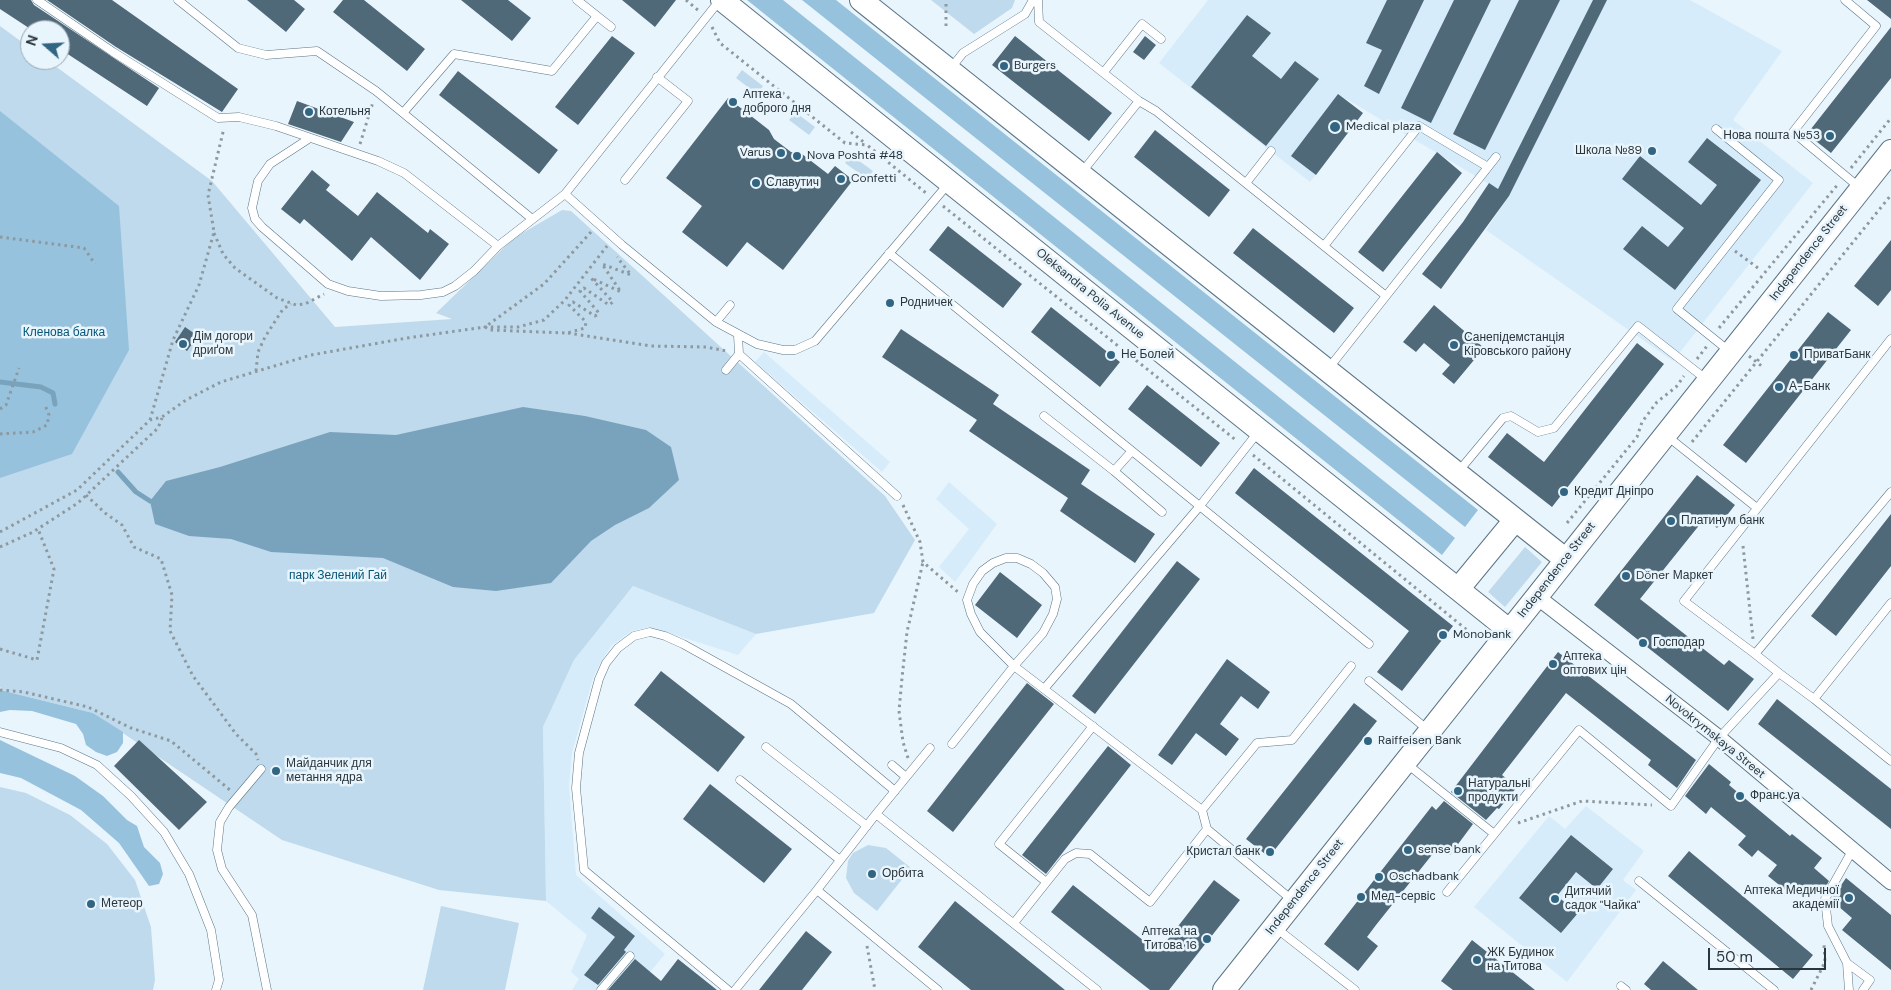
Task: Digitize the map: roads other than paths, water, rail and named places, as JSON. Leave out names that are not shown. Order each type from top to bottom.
[{"type":"main road","name":"Oleksandra Polia Avenue","points":[[721,0],[1459,588],[1509,630]]},
{"type":"main road","points":[[861,0],[1565,559]]},
{"type":"main road","name":"Independence Street","points":[[1224,990],[1565,559],[1709,381],[1853,182],[1891,151]]},
{"type":"main road","points":[[1459,588],[1515,520]]},
{"type":"street","name":"Novokrymskaya Street","points":[[1536,596],[1718,738],[1891,882]]},
{"type":"lane","points":[[37,0],[113,52],[218,118],[239,117],[276,126],[371,158],[404,173],[498,246]]},
{"type":"lane","points":[[178,0],[238,48],[266,55],[317,51],[376,91],[532,218]]},
{"type":"lane","points":[[577,0],[611,27]]},
{"type":"lane","points":[[310,138],[270,164],[258,181],[252,208],[255,219],[262,228],[332,286],[354,292],[382,296],[421,295],[443,292],[455,286],[474,271],[498,246],[565,194],[706,16],[721,0]]},
{"type":"lane","points":[[950,69],[962,53],[1025,14],[1033,0]]},
{"type":"lane","points":[[1038,0],[1039,22],[1139,101],[1156,111],[1386,296]]},
{"type":"lane","points":[[1845,0],[1876,26],[1793,132],[1853,182]]},
{"type":"lane","points":[[403,113],[454,54],[552,72],[597,16]]},
{"type":"lane","points":[[1104,72],[1142,24],[1161,39]]},
{"type":"lane","points":[[625,180],[688,101],[657,78]]},
{"type":"lane","points":[[1081,173],[1139,101]]},
{"type":"lane","points":[[1324,246],[1419,126],[1488,167]]},
{"type":"lane","points":[[1716,129],[1779,180],[1677,309],[1730,352]]},
{"type":"lane","points":[[1246,183],[1271,151]]},
{"type":"lane","points":[[1327,370],[1496,156]]},
{"type":"lane","points":[[565,194],[622,245],[716,322],[756,344],[776,349],[795,350],[806,347],[815,341],[950,182]]},
{"type":"lane","points":[[890,254],[1369,644]]},
{"type":"lane","points":[[716,322],[730,305]]},
{"type":"lane","points":[[1457,474],[1503,418],[1511,416],[1538,432],[1554,428],[1638,326],[1709,381]]},
{"type":"lane","points":[[726,370],[739,354],[738,335]]},
{"type":"lane","points":[[1891,340],[1684,600],[1814,699],[1891,761]]},
{"type":"lane","points":[[739,354],[897,496]]},
{"type":"lane","points":[[1044,416],[1114,471],[1162,512]]},
{"type":"lane","points":[[1044,689],[1199,507],[1261,430]]},
{"type":"lane","points":[[1665,434],[1757,508]]},
{"type":"lane","points":[[1114,471],[1131,452]]},
{"type":"lane","points":[[1755,654],[1891,492]]},
{"type":"lane","points":[[952,744],[1014,666],[1043,633],[1054,614],[1057,599],[1054,587],[1043,573],[1031,564],[1017,558],[1006,558],[982,571],[973,584],[967,600],[970,614],[980,632],[1014,666],[1202,810],[1207,829],[1293,901]]},
{"type":"lane","points":[[1814,699],[1891,603]]},
{"type":"lane","points":[[728,990],[584,870],[576,788],[579,753],[600,679],[606,663],[618,648],[634,636],[650,632],[683,644],[790,704],[895,791]]},
{"type":"lane","points":[[1202,810],[1257,743],[1292,740],[1351,666]]},
{"type":"lane","points":[[1447,892],[1579,730],[1671,806],[1718,738],[1779,673]]},
{"type":"lane","points":[[1369,681],[1430,731]]},
{"type":"lane","points":[[1046,881],[999,844],[1093,726]]},
{"type":"lane","points":[[0,732],[61,748],[96,765],[132,796],[164,832],[189,874],[212,930],[220,980],[216,990]]},
{"type":"lane","points":[[766,747],[867,826]]},
{"type":"lane","points":[[735,990],[930,748]]},
{"type":"lane","points":[[1405,762],[1494,834]]},
{"type":"lane","points":[[892,765],[906,777]]},
{"type":"lane","points":[[261,769],[220,822],[217,850],[222,869],[252,915],[267,990]]},
{"type":"lane","points":[[740,780],[840,860]]},
{"type":"lane","points":[[876,814],[1097,990]]},
{"type":"lane","points":[[1014,923],[1065,859],[1076,853],[1090,854],[1150,902],[1207,829]]},
{"type":"lane","points":[[1849,990],[1847,963],[1828,926],[1825,899],[1852,850]]},
{"type":"lane","points":[[1639,880],[1774,990]]},
{"type":"lane","points":[[816,890],[938,990]]},
{"type":"lane","points":[[1274,926],[1355,990]]},
{"type":"lane","points":[[601,990],[630,956]]},
{"type":"lane","points":[[1847,963],[1870,980],[1863,990]]},
{"type":"lane","points":[[1083,990],[1089,983]]},
{"type":"waterway","points":[[0,382],[41,387],[53,393],[55,404]]},
{"type":"waterway","points":[[118,472],[136,492],[150,501]]},
{"type":"place","name":"Burgers","points":[[1004,66]]},
{"type":"place","name":"Аптека доброго дня","points":[[733,102]]},
{"type":"place","name":"Котельня","points":[[309,112]]},
{"type":"place","name":"Medical plaza","points":[[1335,127]]},
{"type":"place","name":"Нова пошта №53","points":[[1830,136]]},
{"type":"place","name":"Школа №89","points":[[1652,151]]},
{"type":"place","name":"Varus","points":[[781,153]]},
{"type":"place","name":"Nova Poshta #48","points":[[797,156]]},
{"type":"place","name":"Confetti","points":[[841,179]]},
{"type":"place","name":"Славутич","points":[[756,183]]},
{"type":"place","name":"Родничек","points":[[890,303]]},
{"type":"place","name":"Дім догори дриґом","points":[[183,344]]},
{"type":"place","name":"Санепідемстанція Кіровського району","points":[[1454,345]]},
{"type":"place","name":"Не Болей","points":[[1111,355]]},
{"type":"place","name":"ПриватБанк","points":[[1794,355]]},
{"type":"place","name":"А-Банк","points":[[1779,387]]},
{"type":"place","name":"Кредит Дніпро","points":[[1564,492]]},
{"type":"place","name":"Платинум банк","points":[[1671,521]]},
{"type":"place","name":"Döner Маркет","points":[[1626,576]]},
{"type":"place","name":"Monobank","points":[[1443,635]]},
{"type":"place","name":"Господар","points":[[1643,643]]},
{"type":"place","name":"Аптека оптових цін","points":[[1553,664]]},
{"type":"place","name":"Raiffeisen Bank","points":[[1368,741]]},
{"type":"place","name":"Майданчик для метання ядра","points":[[276,771]]},
{"type":"place","name":"Натуральні продукти","points":[[1458,791]]},
{"type":"place","name":"Франс.уа","points":[[1740,796]]},
{"type":"place","name":"sense bank","points":[[1408,850]]},
{"type":"place","name":"Кристал банк","points":[[1270,852]]},
{"type":"place","name":"Орбита","points":[[872,874]]},
{"type":"place","name":"Oschadbank","points":[[1379,877]]},
{"type":"place","name":"Мед-сервіс","points":[[1361,897]]},
{"type":"place","name":"Аптека Медичної академії","points":[[1849,898]]},
{"type":"place","name":"Дитячий садок \"Чайка\"","points":[[1555,899]]},
{"type":"place","name":"Метеор","points":[[91,904]]},
{"type":"place","name":"Аптека на Титова 16","points":[[1207,939]]},
{"type":"place","name":"ЖК Будинок на Титова","points":[[1477,960]]},
{"type":"park label","name":"Кленова балка","points":[[64,333]]},
{"type":"park label","name":"парк Зелений Гай","points":[[338,576]]}]
